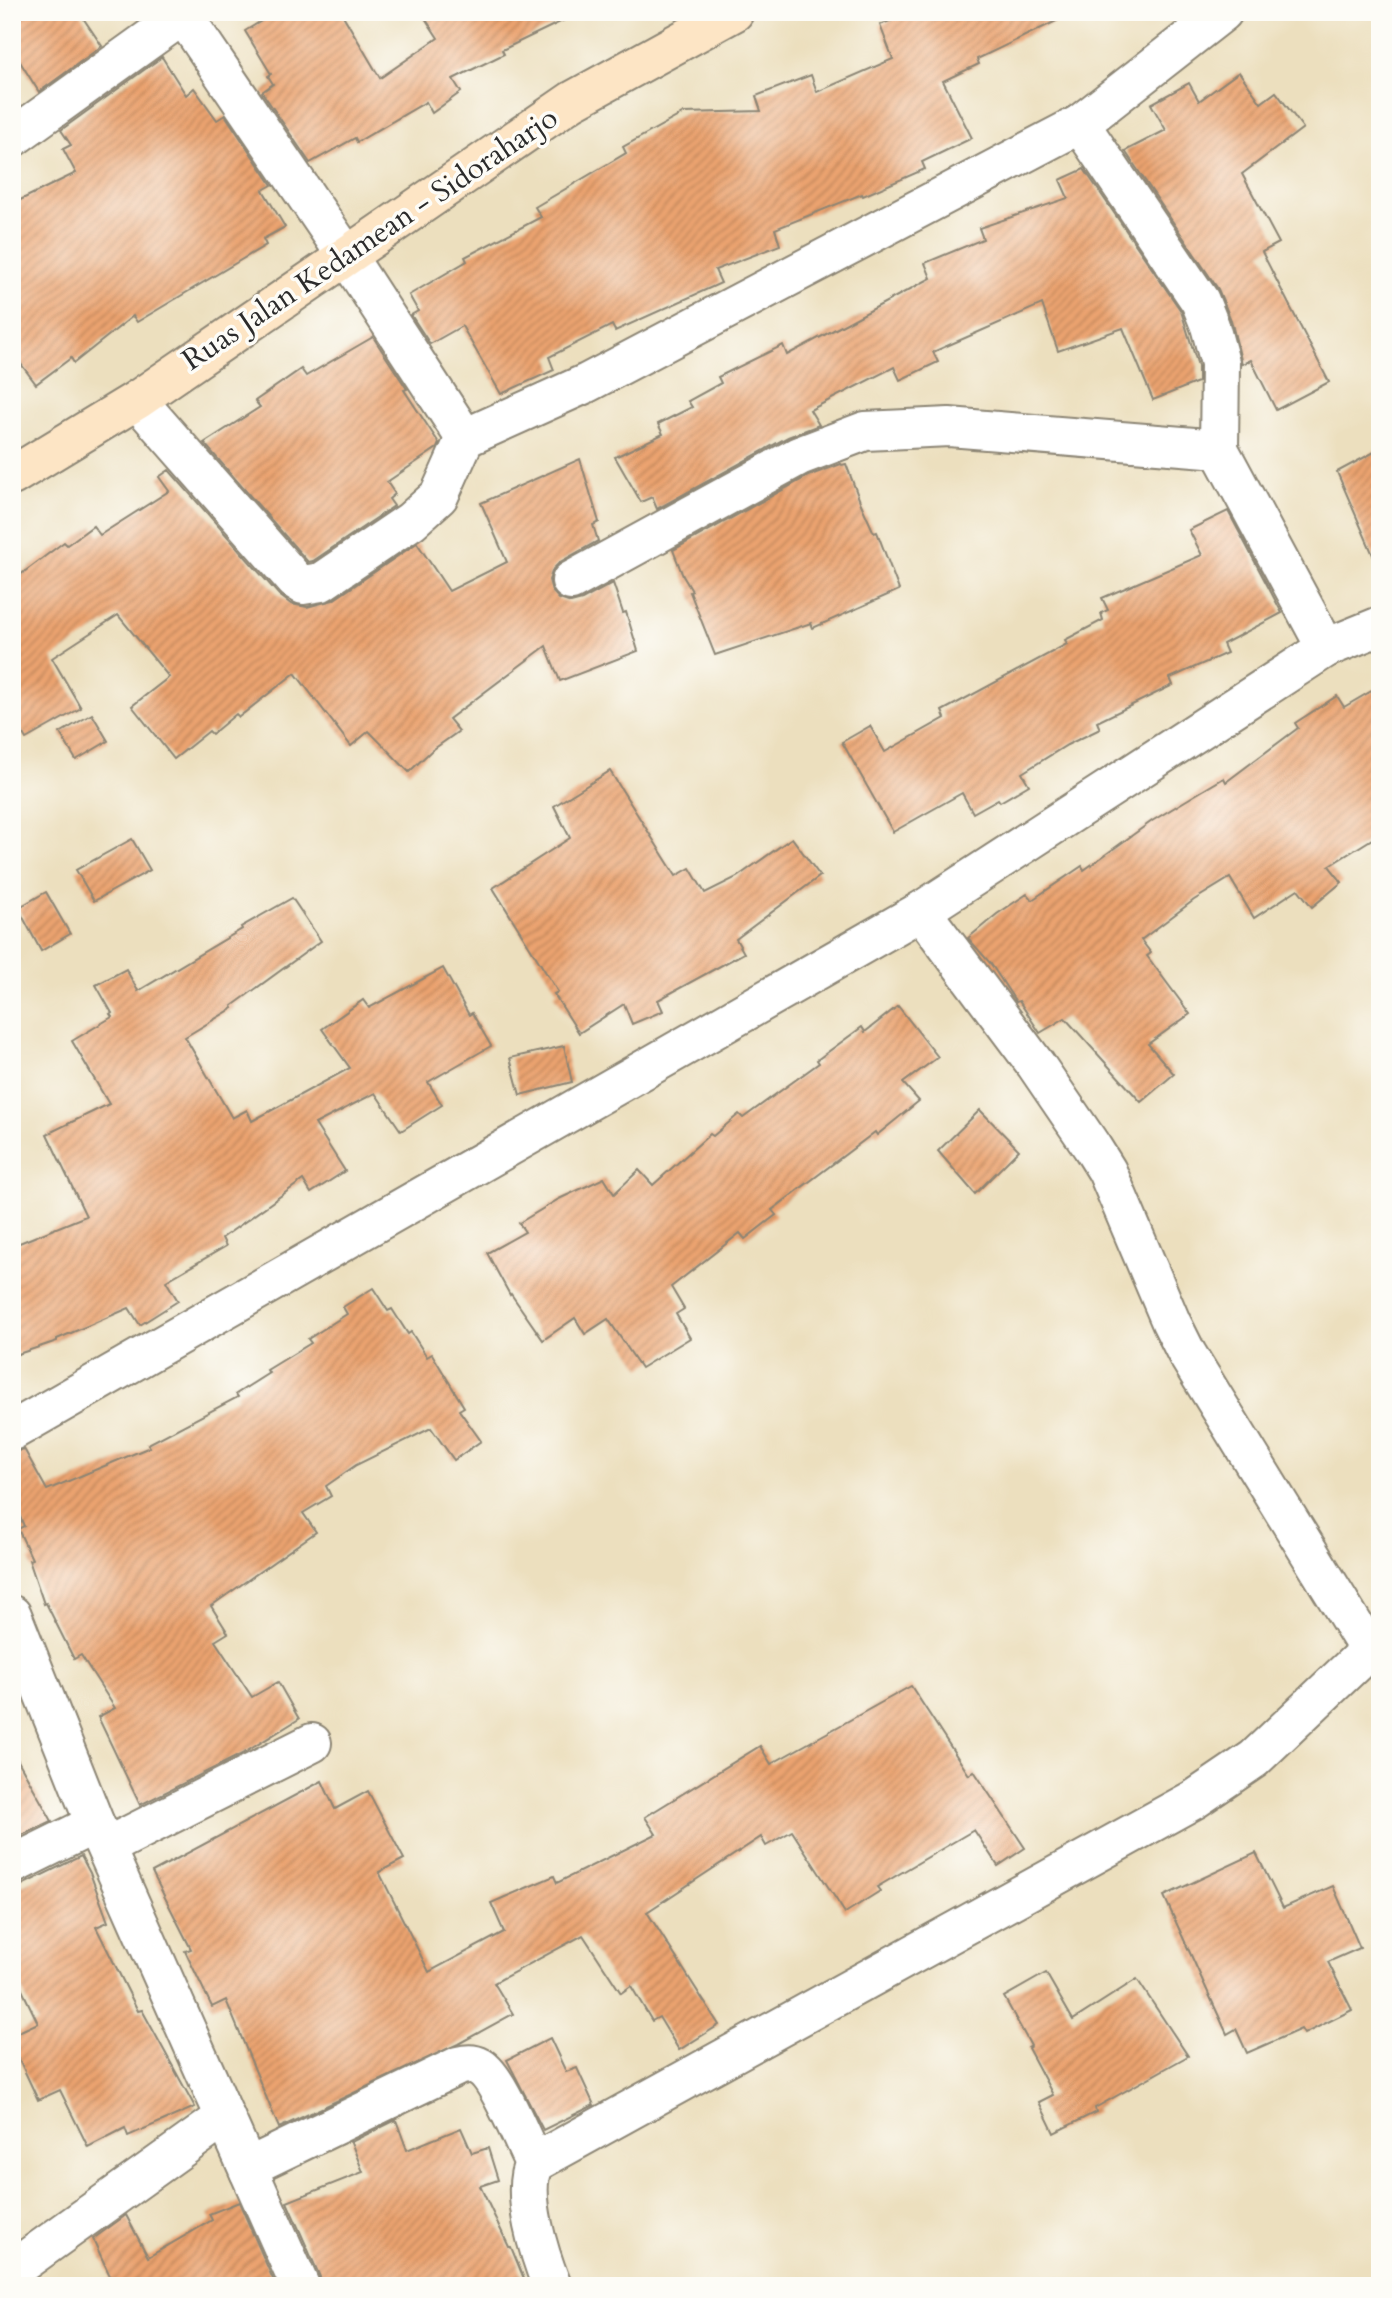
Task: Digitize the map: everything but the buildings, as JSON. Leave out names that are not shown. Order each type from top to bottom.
[{"type":"main road","name":"Ruas Jalan Kedamean - Sidoraharjo","points":[[12,476],[136,400],[572,101],[734,12]]},
{"type":"street","points":[[136,400],[295,580],[303,585],[321,582],[411,521],[439,496],[464,438],[587,383],[1080,124],[1223,12]]},
{"type":"street","points":[[12,138],[182,14],[346,256],[464,438]]},
{"type":"street","points":[[1080,124],[1200,302],[1220,363],[1220,449],[1326,648]]},
{"type":"street","points":[[571,581],[799,456],[865,430],[950,427],[1220,449]]},
{"type":"street","points":[[12,1431],[921,911],[1326,648],[1380,626]]},
{"type":"street","points":[[534,2163],[1195,1799],[1254,1759],[1369,1650],[1187,1354],[1107,1171],[1036,1065],[921,911]]},
{"type":"street","points":[[12,1615],[101,1836],[300,2286]]},
{"type":"street","points":[[12,1865],[101,1836],[312,1743]]},
{"type":"street","points":[[250,2171],[261,2161],[458,2066],[478,2066],[492,2081],[534,2163],[528,2184],[534,2226],[552,2286]]},
{"type":"street","points":[[12,2270],[225,2117]]}]
